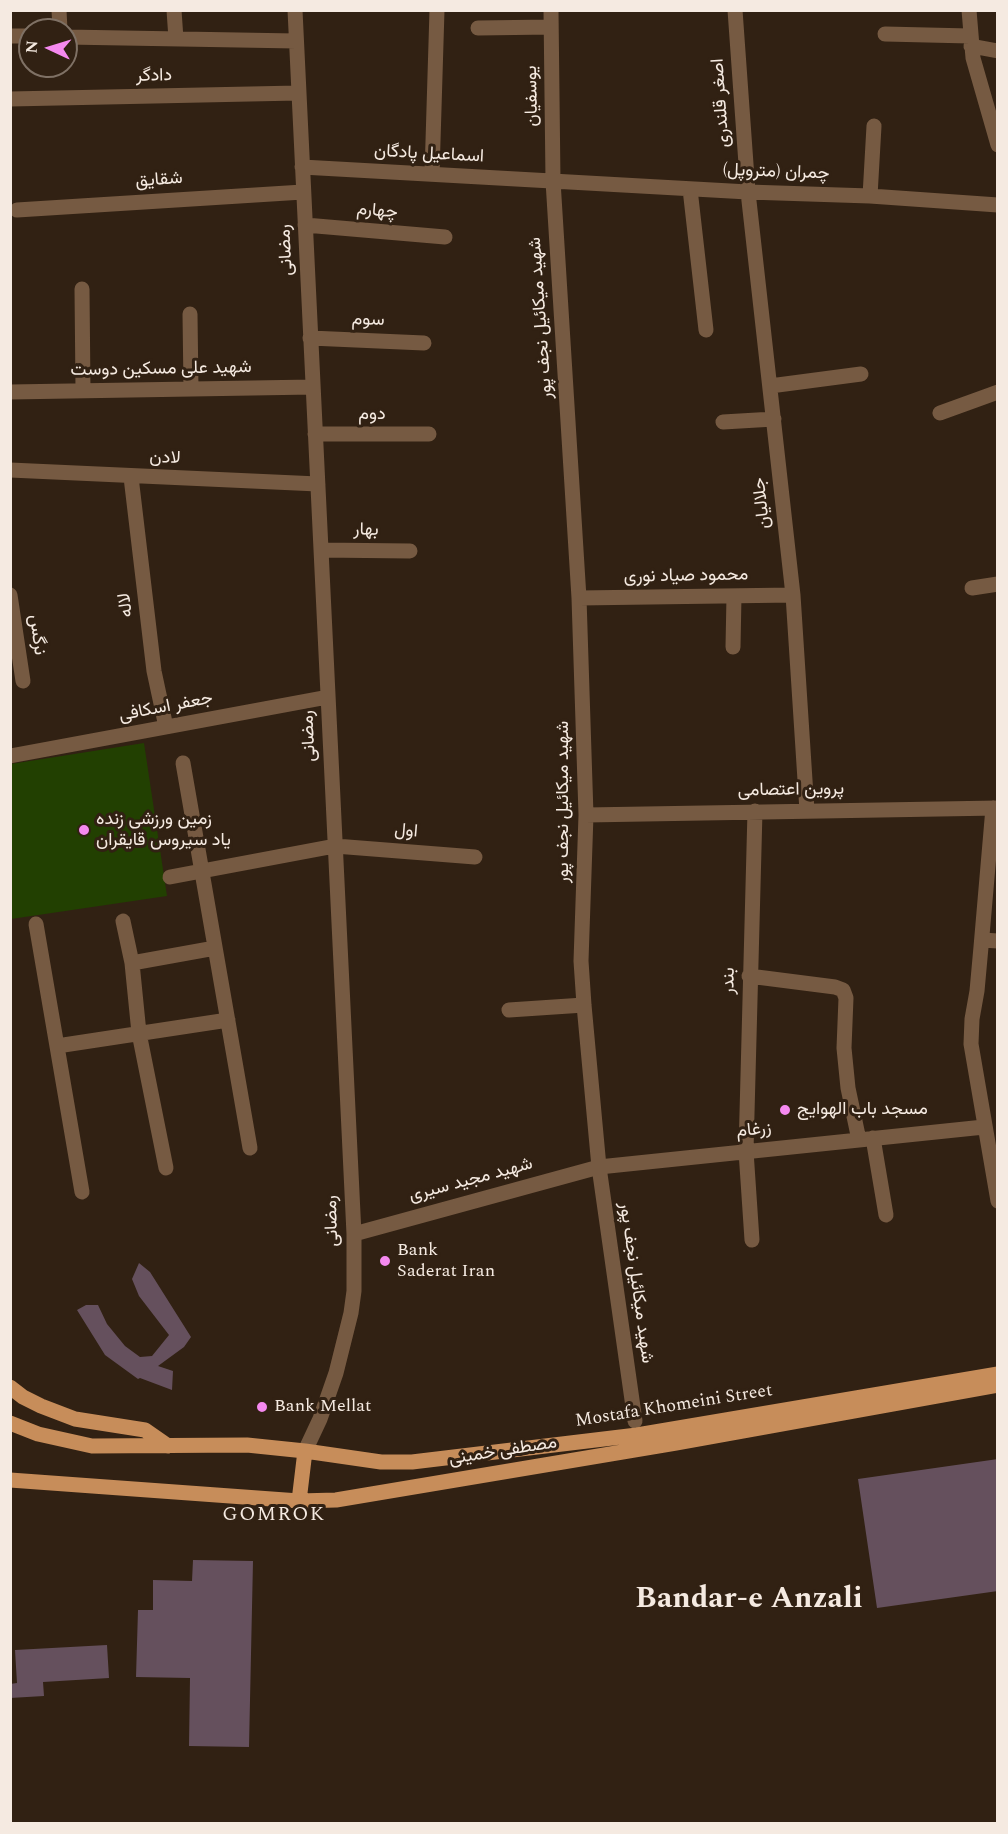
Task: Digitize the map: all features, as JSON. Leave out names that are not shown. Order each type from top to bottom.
[{"type":"main road","name":"Mostafa Khomeini Street","points":[[305,1451],[381,1462],[412,1462],[637,1435],[998,1374]]},
{"type":"main road","name":"مصطفی خمینی","points":[[10,1480],[299,1501],[336,1500],[676,1443],[998,1385]]},
{"type":"main road","points":[[10,1387],[40,1406],[75,1419],[145,1430],[168,1446]]},
{"type":"main road","points":[[10,1423],[38,1434],[92,1446],[247,1445],[305,1451],[299,1501]]},
{"type":"street","points":[[174,10],[176,39]]},
{"type":"street","name":"رمضانی","points":[[295,10],[354,1234],[354,1291],[351,1313],[336,1373],[320,1419],[305,1451]]},
{"type":"street","points":[[432,174],[437,10]]},
{"type":"street","name":"یوسفیان","points":[[551,10],[553,181]]},
{"type":"street","name":"اصغر قلندری","points":[[735,10],[748,192]]},
{"type":"street","points":[[969,10],[970,41],[998,146]]},
{"type":"street","points":[[478,28],[551,27]]},
{"type":"street","points":[[885,34],[970,41],[998,51]]},
{"type":"street","points":[[78,37],[296,41]]},
{"type":"street","name":"دادگر","points":[[10,99],[298,93]]},
{"type":"street","points":[[870,196],[874,126]]},
{"type":"street","name":"اسماعیل پادگان","points":[[302,167],[553,181]]},
{"type":"street","name":"چمران (متروپل)","points":[[553,181],[870,196],[998,205]]},
{"type":"street","name":"شهید میکائیل نجف پور","points":[[553,181],[579,598],[586,815],[581,961],[599,1167],[634,1421]]},
{"type":"street","points":[[690,189],[706,330]]},
{"type":"street","name":"شقایق","points":[[17,210],[303,192]]},
{"type":"street","name":"جلالیان","points":[[748,192],[793,595],[807,811]]},
{"type":"street","name":"چهارم","points":[[305,225],[445,237]]},
{"type":"street","points":[[82,289],[83,390]]},
{"type":"street","points":[[190,314],[191,389]]},
{"type":"street","name":"سوم","points":[[310,338],[424,343]]},
{"type":"street","points":[[770,386],[861,374]]},
{"type":"street","name":"شهید علی مسکین دوست","points":[[10,392],[313,387]]},
{"type":"street","points":[[940,412],[998,392]]},
{"type":"street","points":[[723,422],[774,419]]},
{"type":"street","name":"دوم","points":[[315,434],[429,434]]},
{"type":"street","name":"لادن","points":[[10,470],[318,484]]},
{"type":"street","name":"لاله","points":[[131,477],[154,671],[166,727]]},
{"type":"street","name":"بهار","points":[[321,550],[410,551]]},
{"type":"street","points":[[972,588],[998,584]]},
{"type":"street","name":"نرگس","points":[[10,595],[23,681]]},
{"type":"street","name":"محمود صیاد نوری","points":[[579,598],[793,595]]},
{"type":"street","points":[[734,596],[734,647]]},
{"type":"street","name":"جعفر اسکافی","points":[[10,756],[328,697]]},
{"type":"street","points":[[183,763],[250,1149]]},
{"type":"street","points":[[995,808],[990,940],[970,1044],[998,1201]]},
{"type":"street","name":"پروین اعتصامی","points":[[586,815],[995,808]]},
{"type":"street","name":"بندر","points":[[752,1240],[746,1152],[755,811]]},
{"type":"street","name":"اول","points":[[170,877],[335,846],[475,857]]},
{"type":"street","points":[[123,921],[132,963],[140,1033],[166,1168]]},
{"type":"street","points":[[36,924],[82,1192]]},
{"type":"street","points":[[132,963],[215,948]]},
{"type":"street","points":[[749,976],[843,990],[846,998],[844,1048],[848,1088],[866,1139],[886,1215]]},
{"type":"street","points":[[509,1011],[584,1005]]},
{"type":"street","points":[[57,1046],[228,1020]]},
{"type":"street","name":"زرغام","points":[[599,1167],[984,1127]]},
{"type":"street","name":"شهید مجید سیری","points":[[354,1234],[599,1167]]},
{"type":"green space","name":"زمین ورزشی زنده یاد سیروس قایقران","points":[[144,743],[167,896],[11,919],[11,764]]},
{"type":"building","points":[[139,1263],[150,1272],[191,1337],[184,1347],[158,1366],[173,1371],[172,1390],[138,1379],[105,1355],[77,1310],[86,1305],[98,1305],[107,1324],[125,1346],[140,1357],[152,1356],[169,1335],[139,1296],[132,1279]]},
{"type":"building","points":[[998,1459],[998,1591],[877,1608],[858,1479]]},
{"type":"building","points":[[193,1560],[253,1561],[249,1747],[189,1746],[190,1678],[136,1677],[138,1610],[153,1610],[153,1580],[192,1581]]},
{"type":"building","points":[[107,1645],[109,1678],[43,1682],[44,1696],[10,1698],[10,1684],[17,1683],[15,1650]]},
{"type":"place","name":"زمین ورزشی زنده یاد سیروس قایقران","points":[[84,830]]},
{"type":"place","name":"مسجد باب الهوایج","points":[[785,1110]]},
{"type":"place","name":"Bank Saderat Iran","points":[[385,1261]]},
{"type":"place","name":"Bank Mellat","points":[[262,1407]]},
{"type":"district","name":"GOMROK","points":[[274,1516]]},
{"type":"district","name":"Bandar-e Anzali","points":[[749,1601]]}]
